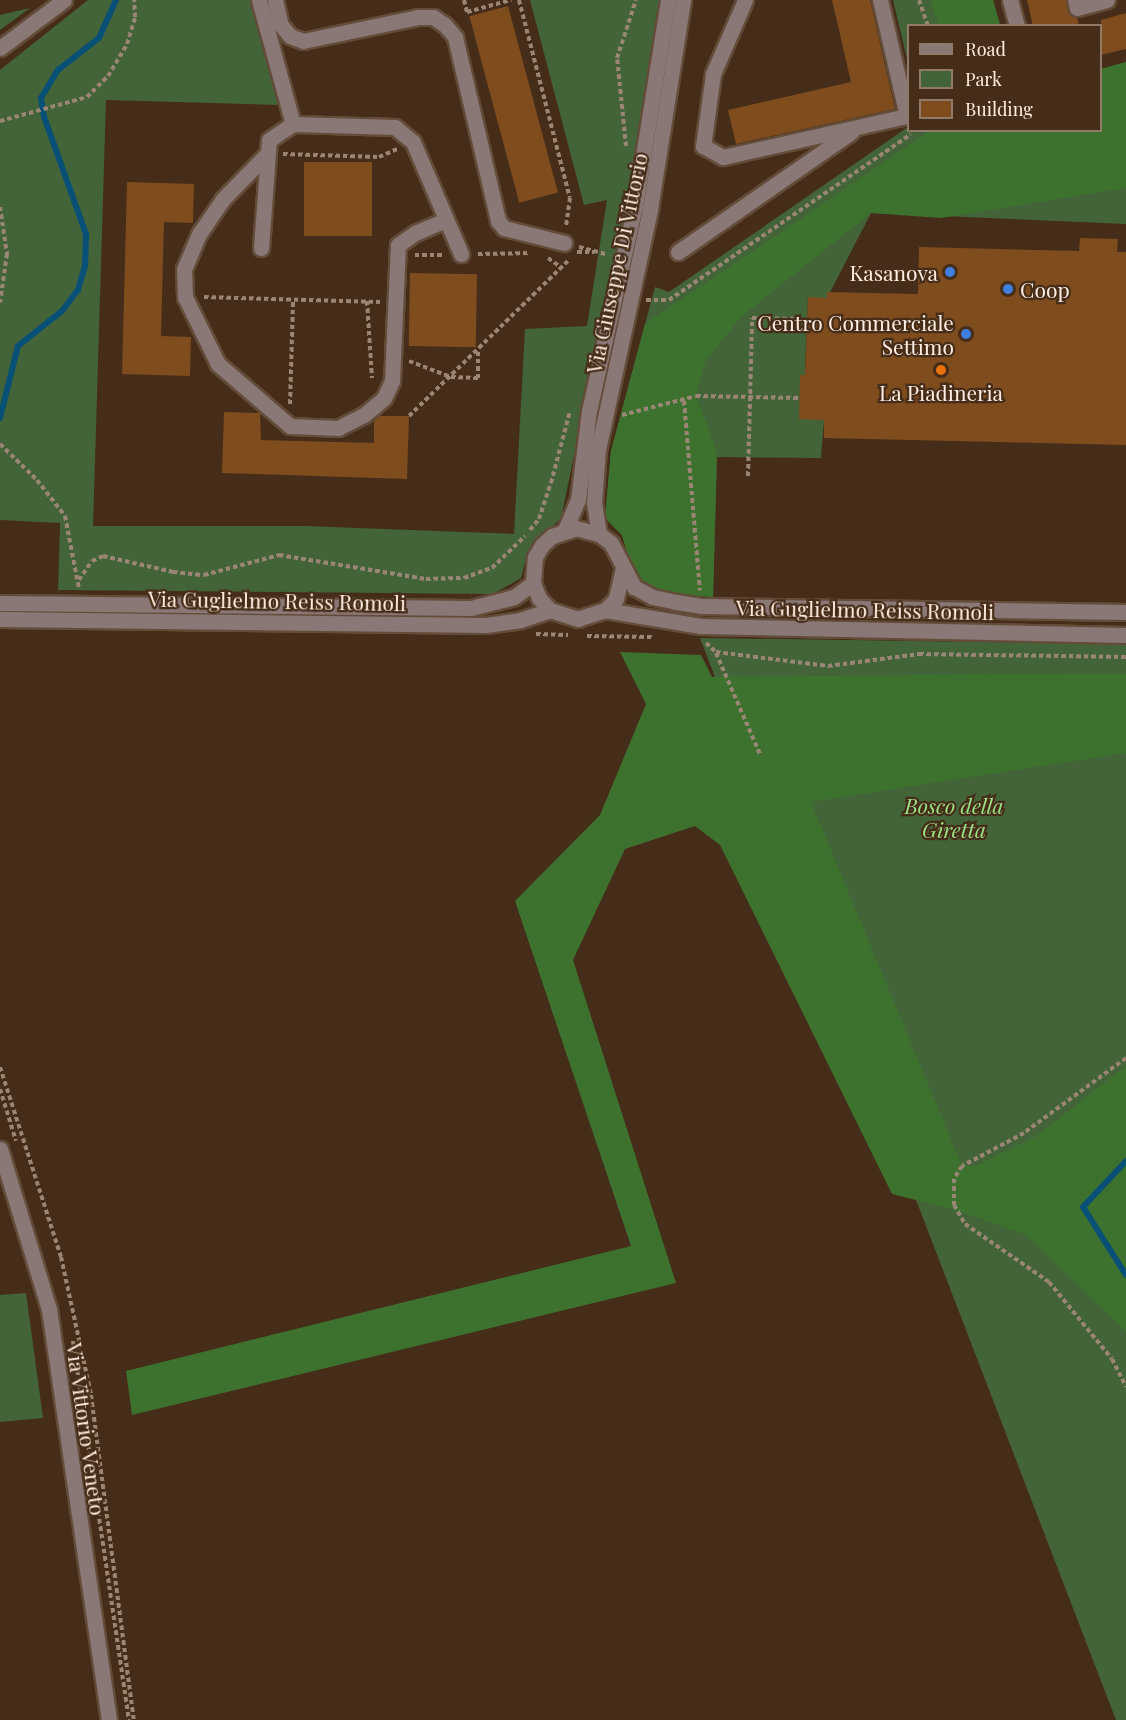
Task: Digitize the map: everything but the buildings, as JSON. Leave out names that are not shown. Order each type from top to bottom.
[{"type":"street","points":[[0,48],[64,0]]},
{"type":"street","points":[[259,0],[293,123]]},
{"type":"street","points":[[275,0],[281,25],[290,36],[303,41],[418,17],[433,17],[445,25],[454,37],[498,221],[504,228],[566,248]]},
{"type":"street","name":"Via Giuseppe Di Vittorio","points":[[565,530],[578,500],[589,411],[635,206],[668,0]]},
{"type":"street","name":"Via Giuseppe Di Vittorio","points":[[599,534],[594,503],[598,450],[670,100],[683,0]]},
{"type":"street","points":[[745,0],[713,74],[703,146],[723,157],[907,116],[880,0]]},
{"type":"street","points":[[1010,0],[1016,24]]},
{"type":"street","points":[[1075,0],[1077,8],[1107,0]]},
{"type":"street","points":[[261,248],[269,140],[293,123],[395,127],[413,142],[461,254]]},
{"type":"street","points":[[678,252],[858,127]]},
{"type":"street","points":[[267,154],[224,200],[199,234],[184,269],[185,297],[218,364],[290,426],[338,428],[364,415],[384,398],[392,381],[398,245],[405,238],[446,220]]},
{"type":"street","points":[[565,530],[588,530],[599,534],[615,549],[623,568],[616,599],[605,610],[578,619],[550,610],[539,598],[533,583],[535,556],[542,545],[565,530]]},
{"type":"street","name":"Via Guglielmo Reiss Romoli","points":[[623,568],[634,587],[653,597],[701,606],[1126,612]]},
{"type":"street","name":"Via Guglielmo Reiss Romoli","points":[[0,603],[471,609],[514,597],[533,583]]},
{"type":"street","name":"Via Guglielmo Reiss Romoli","points":[[0,619],[486,625],[520,620],[550,610]]},
{"type":"street","name":"Via Guglielmo Reiss Romoli","points":[[605,610],[700,632],[1126,635]]},
{"type":"street","points":[[1060,634],[1126,625]]},
{"type":"street","name":"Via Vittorio Veneto","points":[[0,1149],[49,1309],[109,1720]]},
{"type":"path","points":[[0,122],[57,108],[87,97],[108,76],[133,29],[134,0]]},
{"type":"path","points":[[464,0],[467,12],[511,0]]},
{"type":"path","points":[[519,0],[570,198],[566,248]]},
{"type":"path","points":[[627,155],[616,76],[617,58],[636,0]]},
{"type":"path","points":[[920,0],[927,24]]},
{"type":"path","points":[[630,300],[669,300],[914,132]]},
{"type":"path","points":[[267,154],[379,157],[413,142]]},
{"type":"path","points":[[0,207],[7,254],[0,303]]},
{"type":"path","points":[[604,266],[609,244]]},
{"type":"path","points":[[566,248],[606,254]]},
{"type":"path","points":[[566,248],[577,252],[599,252]]},
{"type":"path","points":[[396,256],[549,252]]},
{"type":"path","points":[[409,416],[478,352],[577,252]]},
{"type":"path","points":[[540,253],[562,268]]},
{"type":"path","points":[[185,297],[395,302]]},
{"type":"path","points":[[290,426],[293,300]]},
{"type":"path","points":[[367,301],[373,375],[370,389]]},
{"type":"path","points":[[748,476],[752,318],[801,319]]},
{"type":"path","points":[[394,356],[451,377],[478,378],[478,352]]},
{"type":"path","points":[[606,413],[620,415],[684,401],[696,396],[800,398]]},
{"type":"path","points":[[684,401],[701,606]]},
{"type":"path","points":[[2,446],[37,480],[65,516],[79,580],[92,561],[103,556],[172,572],[204,574],[279,555],[426,579],[464,578],[492,568],[516,548],[539,519],[571,406],[589,411]]},
{"type":"path","points":[[700,632],[716,652],[760,754]]},
{"type":"path","points":[[716,652],[828,666],[919,654],[1126,657]]},
{"type":"path","points":[[1126,1058],[1024,1133],[962,1166],[954,1179],[954,1205],[965,1224],[1049,1282],[1112,1359],[1126,1386]]},
{"type":"green space","points":[[88,0],[250,0],[278,105],[106,100],[93,526],[305,526],[514,534],[525,329],[587,326],[607,200],[584,205],[530,0],[660,0],[635,163],[561,518],[528,550],[521,578],[493,594],[58,590],[60,523],[0,520],[0,70]]},
{"type":"green space","points":[[893,0],[993,0],[1000,24],[907,24],[907,59]]},
{"type":"green space","points":[[930,0],[993,0],[1000,24],[939,24]]},
{"type":"green space","points":[[30,8],[0,30],[0,15]]},
{"type":"green space","points":[[1126,62],[1126,224],[871,213],[827,298],[808,298],[805,368],[824,420],[821,458],[717,457],[713,597],[664,593],[631,566],[622,535],[605,518],[611,451],[655,287],[669,292],[907,128],[907,132],[1102,132],[1102,69]]},
{"type":"green space","points":[[1126,62],[1126,188],[941,218],[871,213],[743,315],[706,360],[696,396],[717,451],[713,597],[664,593],[643,584],[631,566],[622,535],[605,518],[611,451],[645,324],[929,132],[1102,132],[1102,69]]},
{"type":"green space","name":"Bosco della Giretta","points":[[700,638],[1126,644],[1126,1720],[1116,1720]]},
{"type":"green space","points":[[620,652],[701,655],[712,677],[1126,673],[1126,753],[811,802],[962,1166],[976,1166],[1035,1137],[1126,1066],[1126,1332],[1026,1235],[959,1211],[892,1194],[720,845],[695,826],[625,849],[573,960],[676,1283],[132,1415],[126,1371],[631,1246],[515,901],[600,815],[646,704]]},
{"type":"green space","points":[[26,1293],[43,1418],[0,1422],[0,1295]]},
{"type":"waterway","points":[[0,418],[18,346],[62,311],[78,290],[85,266],[86,234],[44,117],[41,98],[58,70],[99,38],[116,0]]},
{"type":"waterway","points":[[1126,1161],[1083,1207],[1126,1275]]},
{"type":"place","name":"Kasanova","points":[[950,272]]},
{"type":"place","name":"Coop","points":[[1008,289]]},
{"type":"place","name":"Centro Commerciale Settimo","points":[[966,334]]},
{"type":"place","name":"La Piadineria","points":[[941,370]]}]
